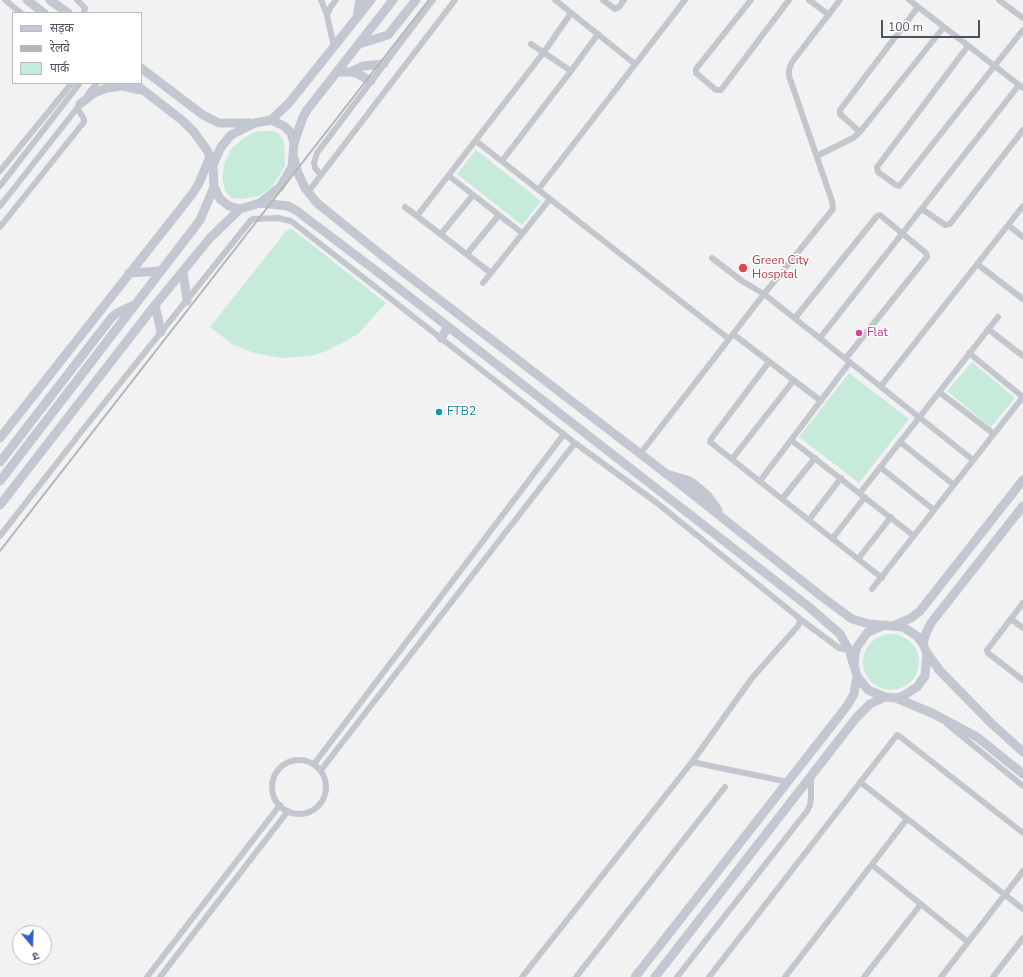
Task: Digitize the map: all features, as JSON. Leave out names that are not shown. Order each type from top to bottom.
[{"type":"street","points":[[5,0],[20,12]]},
{"type":"street","points":[[27,0],[43,12]]},
{"type":"street","points":[[50,0],[67,12]]},
{"type":"street","points":[[77,0],[85,8],[84,12]]},
{"type":"street","points":[[320,0],[327,15],[334,47]]},
{"type":"street","points":[[327,15],[336,0]]},
{"type":"street","points":[[356,19],[360,0]]},
{"type":"street","points":[[142,69],[204,115],[219,123],[255,123],[271,120],[289,103],[371,0]]},
{"type":"street","points":[[0,505],[155,305],[210,238],[240,209],[260,203],[280,187],[292,167],[294,143],[307,110],[393,0]]},
{"type":"street","points":[[358,44],[388,35],[416,0]]},
{"type":"street","points":[[321,175],[315,168],[314,163],[317,153],[433,0]]},
{"type":"street","points":[[308,192],[455,0]]},
{"type":"street","points":[[554,0],[635,64]]},
{"type":"street","points":[[604,0],[615,9],[624,0]]},
{"type":"street","points":[[538,190],[684,0]]},
{"type":"street","points":[[751,0],[696,69],[696,73],[716,90],[720,90],[789,0]]},
{"type":"street","points":[[809,0],[829,15]]},
{"type":"street","points":[[640,454],[764,294],[833,209],[832,201],[789,76],[789,70],[792,62],[840,0]]},
{"type":"street","points":[[820,338],[1021,87],[909,0]]},
{"type":"street","points":[[999,0],[1023,18]]},
{"type":"street","points":[[860,132],[840,114],[840,110],[918,7]]},
{"type":"street","points":[[417,216],[544,52],[571,13]]},
{"type":"street","points":[[817,156],[853,138],[860,132],[944,27]]},
{"type":"street","points":[[968,46],[877,167],[878,172],[896,185],[899,186],[1023,30]]},
{"type":"street","points":[[502,161],[598,34]]},
{"type":"street","points":[[531,44],[571,71]]},
{"type":"street","points":[[350,72],[363,66],[384,64]]},
{"type":"street","points":[[337,72],[350,72],[358,74],[371,81]]},
{"type":"street","points":[[0,170],[71,84]]},
{"type":"street","points":[[0,186],[79,84]]},
{"type":"street","points":[[0,206],[96,84]]},
{"type":"street","points":[[135,84],[183,121],[193,131],[207,150],[212,161],[214,187],[220,199],[229,206],[240,209]]},
{"type":"street","points":[[78,106],[94,93],[107,88],[122,86],[142,90]]},
{"type":"street","points":[[0,227],[84,122],[78,106]]},
{"type":"street","points":[[271,120],[284,126],[291,133],[294,143]]},
{"type":"street","points":[[0,438],[193,193],[228,138],[255,123]]},
{"type":"street","points":[[922,209],[945,225],[950,224],[1023,130]]},
{"type":"street","points":[[476,141],[538,190],[731,336],[794,380],[821,401]]},
{"type":"street","points":[[293,155],[298,173],[308,192],[317,203],[383,256],[667,474],[821,596],[852,619],[869,624],[903,627],[917,636],[940,671],[992,724],[1023,752]]},
{"type":"street","points":[[0,180],[14,168]]},
{"type":"street","points":[[449,176],[522,233]]},
{"type":"street","points":[[0,481],[200,220],[214,187]]},
{"type":"street","points":[[441,234],[473,195]]},
{"type":"street","points":[[482,283],[550,199]]},
{"type":"street","points":[[260,203],[288,206],[297,211],[809,607],[840,634],[849,650],[857,676],[868,690],[885,698]]},
{"type":"street","points":[[881,386],[1023,206]]},
{"type":"street","points":[[406,207],[491,273]]},
{"type":"street","points":[[467,254],[499,215]]},
{"type":"street","points":[[760,481],[821,401],[848,360],[927,257],[926,253],[880,215],[877,216],[795,318]]},
{"type":"street","points":[[0,536],[81,432],[252,219],[284,218],[291,221],[575,443],[657,504],[800,619],[839,648],[849,650]]},
{"type":"street","points":[[1008,225],[1023,236]]},
{"type":"street","points":[[712,258],[742,281],[764,294],[973,460]]},
{"type":"street","points":[[978,264],[1023,299]]},
{"type":"street","points":[[129,273],[161,271]]},
{"type":"street","points":[[183,271],[187,301]]},
{"type":"street","points":[[0,462],[112,317],[136,304]]},
{"type":"street","points":[[155,305],[161,332]]},
{"type":"street","points":[[832,539],[863,495],[880,467],[998,316]]},
{"type":"street","points":[[441,338],[448,327]]},
{"type":"street","points":[[988,329],[1023,356]]},
{"type":"street","points":[[872,589],[1023,397],[969,353]]},
{"type":"street","points":[[769,362],[710,440],[711,444],[882,578]]},
{"type":"street","points":[[732,459],[794,380]]},
{"type":"street","points":[[939,392],[994,434]]},
{"type":"street","points":[[314,764],[564,434]]},
{"type":"street","points":[[791,440],[914,536]]},
{"type":"street","points":[[900,442],[954,486]]},
{"type":"street","points":[[321,770],[575,443]]},
{"type":"street","points":[[782,499],[815,458]]},
{"type":"street","points":[[880,467],[934,510]]},
{"type":"street","points":[[809,520],[840,478]]},
{"type":"street","points":[[854,666],[857,647],[867,633],[875,629],[889,626],[911,618],[920,611],[1023,480]]},
{"type":"street","points":[[923,644],[931,623],[1023,506]]},
{"type":"street","points":[[858,559],[891,517]]},
{"type":"street","points":[[1023,603],[988,648],[988,652],[1023,680]]},
{"type":"street","points":[[1011,618],[1023,628]]},
{"type":"street","points":[[522,977],[692,762],[752,678],[798,626],[800,619]]},
{"type":"street","points":[[655,977],[856,718],[870,704],[885,698],[896,698],[903,696],[917,687],[925,676],[927,653]]},
{"type":"street","points":[[635,977],[847,706],[854,694],[857,676]]},
{"type":"street","points":[[896,698],[934,714],[977,737],[1023,774]]},
{"type":"street","points":[[934,714],[1023,786]]},
{"type":"street","points":[[709,977],[898,735],[1023,833]]},
{"type":"street","points":[[297,760],[306,760],[314,764],[321,770],[325,778],[325,796],[321,804],[314,810],[305,813],[296,814],[288,811],[280,805],[272,790],[276,773],[285,764],[297,760]]},
{"type":"street","points":[[692,762],[788,782]]},
{"type":"street","points":[[677,977],[806,811],[810,805],[811,777]]},
{"type":"street","points":[[860,782],[1023,909]]},
{"type":"street","points":[[576,977],[725,787]]},
{"type":"street","points":[[147,977],[280,805]]},
{"type":"street","points":[[160,977],[288,811]]},
{"type":"street","points":[[786,977],[907,819]]},
{"type":"street","points":[[872,865],[968,942]]},
{"type":"street","points":[[941,977],[1023,870]]},
{"type":"street","points":[[864,977],[921,904]]},
{"type":"street","points":[[993,977],[1023,938]]},
{"type":"green space","points":[[272,131],[279,134],[284,141],[285,166],[272,187],[259,196],[242,199],[231,198],[225,190],[222,177],[225,162],[232,148],[254,132]]},
{"type":"green space","points":[[476,150],[541,201],[522,225],[457,174]]},
{"type":"green space","points":[[292,229],[386,303],[358,334],[327,351],[311,356],[281,358],[254,353],[232,344],[210,327],[286,231]]},
{"type":"green space","points":[[972,362],[1015,398],[991,427],[947,391]]},
{"type":"green space","points":[[849,373],[909,419],[859,483],[799,437]]},
{"type":"green space","points":[[891,634],[902,636],[911,642],[917,651],[919,662],[917,673],[911,682],[902,688],[891,690],[880,688],[871,682],[865,673],[863,662],[865,651],[871,642],[880,636]]},
{"type":"railway","points":[[0,551],[429,0]]},
{"type":"place","name":"Green City Hospital","points":[[743,268]]},
{"type":"place","name":"Flat","points":[[859,333]]},
{"type":"place","name":"FTB2","points":[[439,412]]}]
